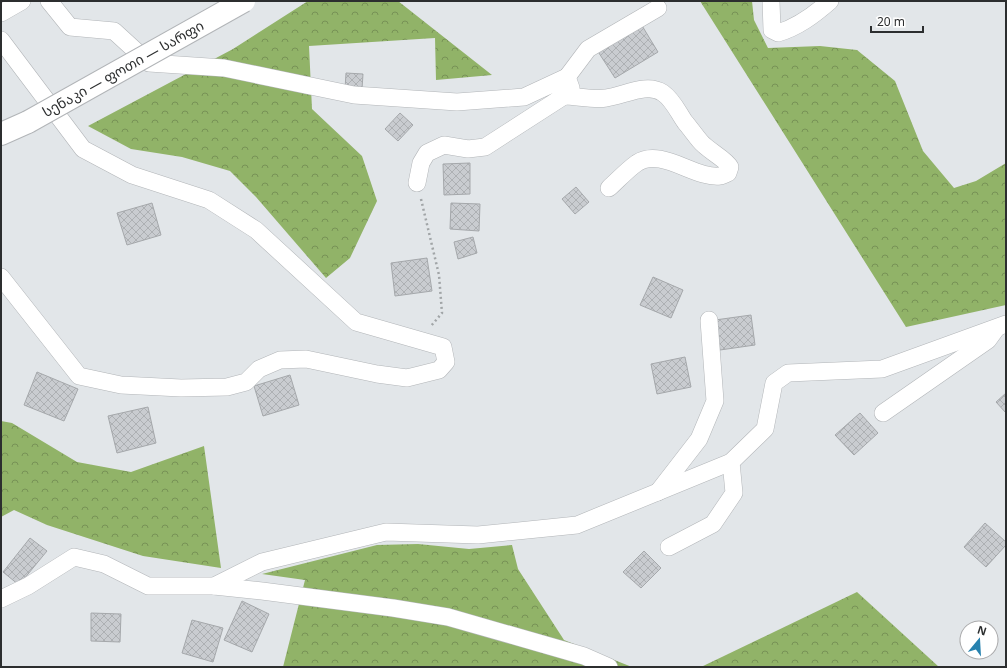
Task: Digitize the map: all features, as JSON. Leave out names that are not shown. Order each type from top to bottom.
[{"type":"highway","name":"სენაკი — ფოთი — სარფი","points":[[1,134],[28,122],[244,1]]},
{"type":"street","points":[[1,13],[20,1]]},
{"type":"street","points":[[48,1],[70,27],[114,31],[149,63],[224,68],[354,95],[457,102],[524,97],[567,77],[588,49],[658,8]]},
{"type":"street","points":[[770,1],[772,30],[778,33],[790,29],[817,13],[830,1]]},
{"type":"street","points":[[1,40],[83,149],[132,175],[209,200],[256,230],[356,322],[443,347],[446,362],[439,370],[407,378],[377,374],[306,359],[280,360],[259,369],[246,382],[227,387],[181,388],[121,385],[80,376],[1,277]]},
{"type":"street","points":[[417,183],[421,163],[427,153],[444,145],[468,149],[486,146],[564,96],[571,88],[567,77]]},
{"type":"street","points":[[564,96],[606,98],[641,90],[652,89],[662,92],[669,98],[703,144],[728,163],[730,167],[728,173],[721,176],[711,176],[665,160],[648,159],[637,162],[609,188]]},
{"type":"street","points":[[658,492],[699,439],[715,401],[709,320]]},
{"type":"street","points":[[214,586],[262,562],[386,532],[478,535],[577,525],[731,462],[765,429],[774,384],[788,373],[882,369],[1003,324]]},
{"type":"street","points":[[883,413],[988,340],[1003,324]]},
{"type":"street","points":[[669,547],[713,524],[734,493],[731,462]]},
{"type":"street","points":[[1,599],[28,586],[74,558],[104,564],[148,586],[214,586],[362,604],[448,617],[584,656],[608,667]]},
{"type":"path","points":[[417,183],[439,275],[442,313],[419,341]]},
{"type":"green space","points":[[308,1],[398,1],[492,75],[436,80],[435,38],[309,46],[312,109],[362,156],[377,201],[350,258],[326,278],[256,197],[230,171],[182,157],[131,149],[88,126],[233,49]]},
{"type":"green space","points":[[700,1],[752,1],[754,20],[768,48],[820,46],[857,50],[895,81],[923,151],[954,188],[976,181],[1006,163],[1006,305],[906,327]]},
{"type":"green space","points":[[1,421],[12,423],[77,462],[131,472],[204,446],[221,568],[143,556],[47,525],[14,510],[1,517]]},
{"type":"green space","points":[[418,544],[469,549],[512,545],[518,569],[564,640],[632,667],[283,667],[305,580],[262,574],[377,545]]},
{"type":"green space","points":[[857,592],[939,667],[701,667]]},
{"type":"building","points":[[641,24],[658,52],[615,78],[597,50]]},
{"type":"building","points":[[346,73],[363,74],[362,89],[345,89]]},
{"type":"building","points":[[400,113],[413,125],[398,141],[385,129]]},
{"type":"building","points":[[470,163],[470,194],[444,195],[443,164]]},
{"type":"building","points":[[576,187],[589,202],[575,214],[562,199]]},
{"type":"building","points":[[152,203],[161,235],[127,245],[117,213]]},
{"type":"building","points":[[451,203],[480,204],[479,231],[450,229]]},
{"type":"building","points":[[473,237],[477,253],[458,259],[454,242]]},
{"type":"building","points":[[427,258],[432,291],[395,296],[391,263]]},
{"type":"building","points":[[653,277],[683,290],[671,318],[640,305]]},
{"type":"building","points":[[751,315],[755,345],[720,350],[715,320]]},
{"type":"building","points":[[685,357],[691,387],[657,394],[651,364]]},
{"type":"building","points":[[37,372],[78,389],[64,421],[24,405]]},
{"type":"building","points":[[290,375],[299,405],[263,416],[254,386]]},
{"type":"building","points":[[1006,393],[1006,413],[996,402]]},
{"type":"building","points":[[148,407],[156,443],[117,453],[108,416]]},
{"type":"building","points":[[860,413],[878,433],[854,455],[835,435]]},
{"type":"building","points":[[985,523],[1006,542],[1006,545],[986,567],[964,547]]},
{"type":"building","points":[[30,538],[47,551],[19,585],[3,572]]},
{"type":"building","points":[[644,551],[661,568],[641,588],[623,572]]},
{"type":"building","points":[[242,601],[269,614],[252,652],[224,640]]},
{"type":"building","points":[[91,613],[121,614],[120,642],[91,641]]},
{"type":"building","points":[[192,620],[223,628],[213,662],[182,653]]}]
